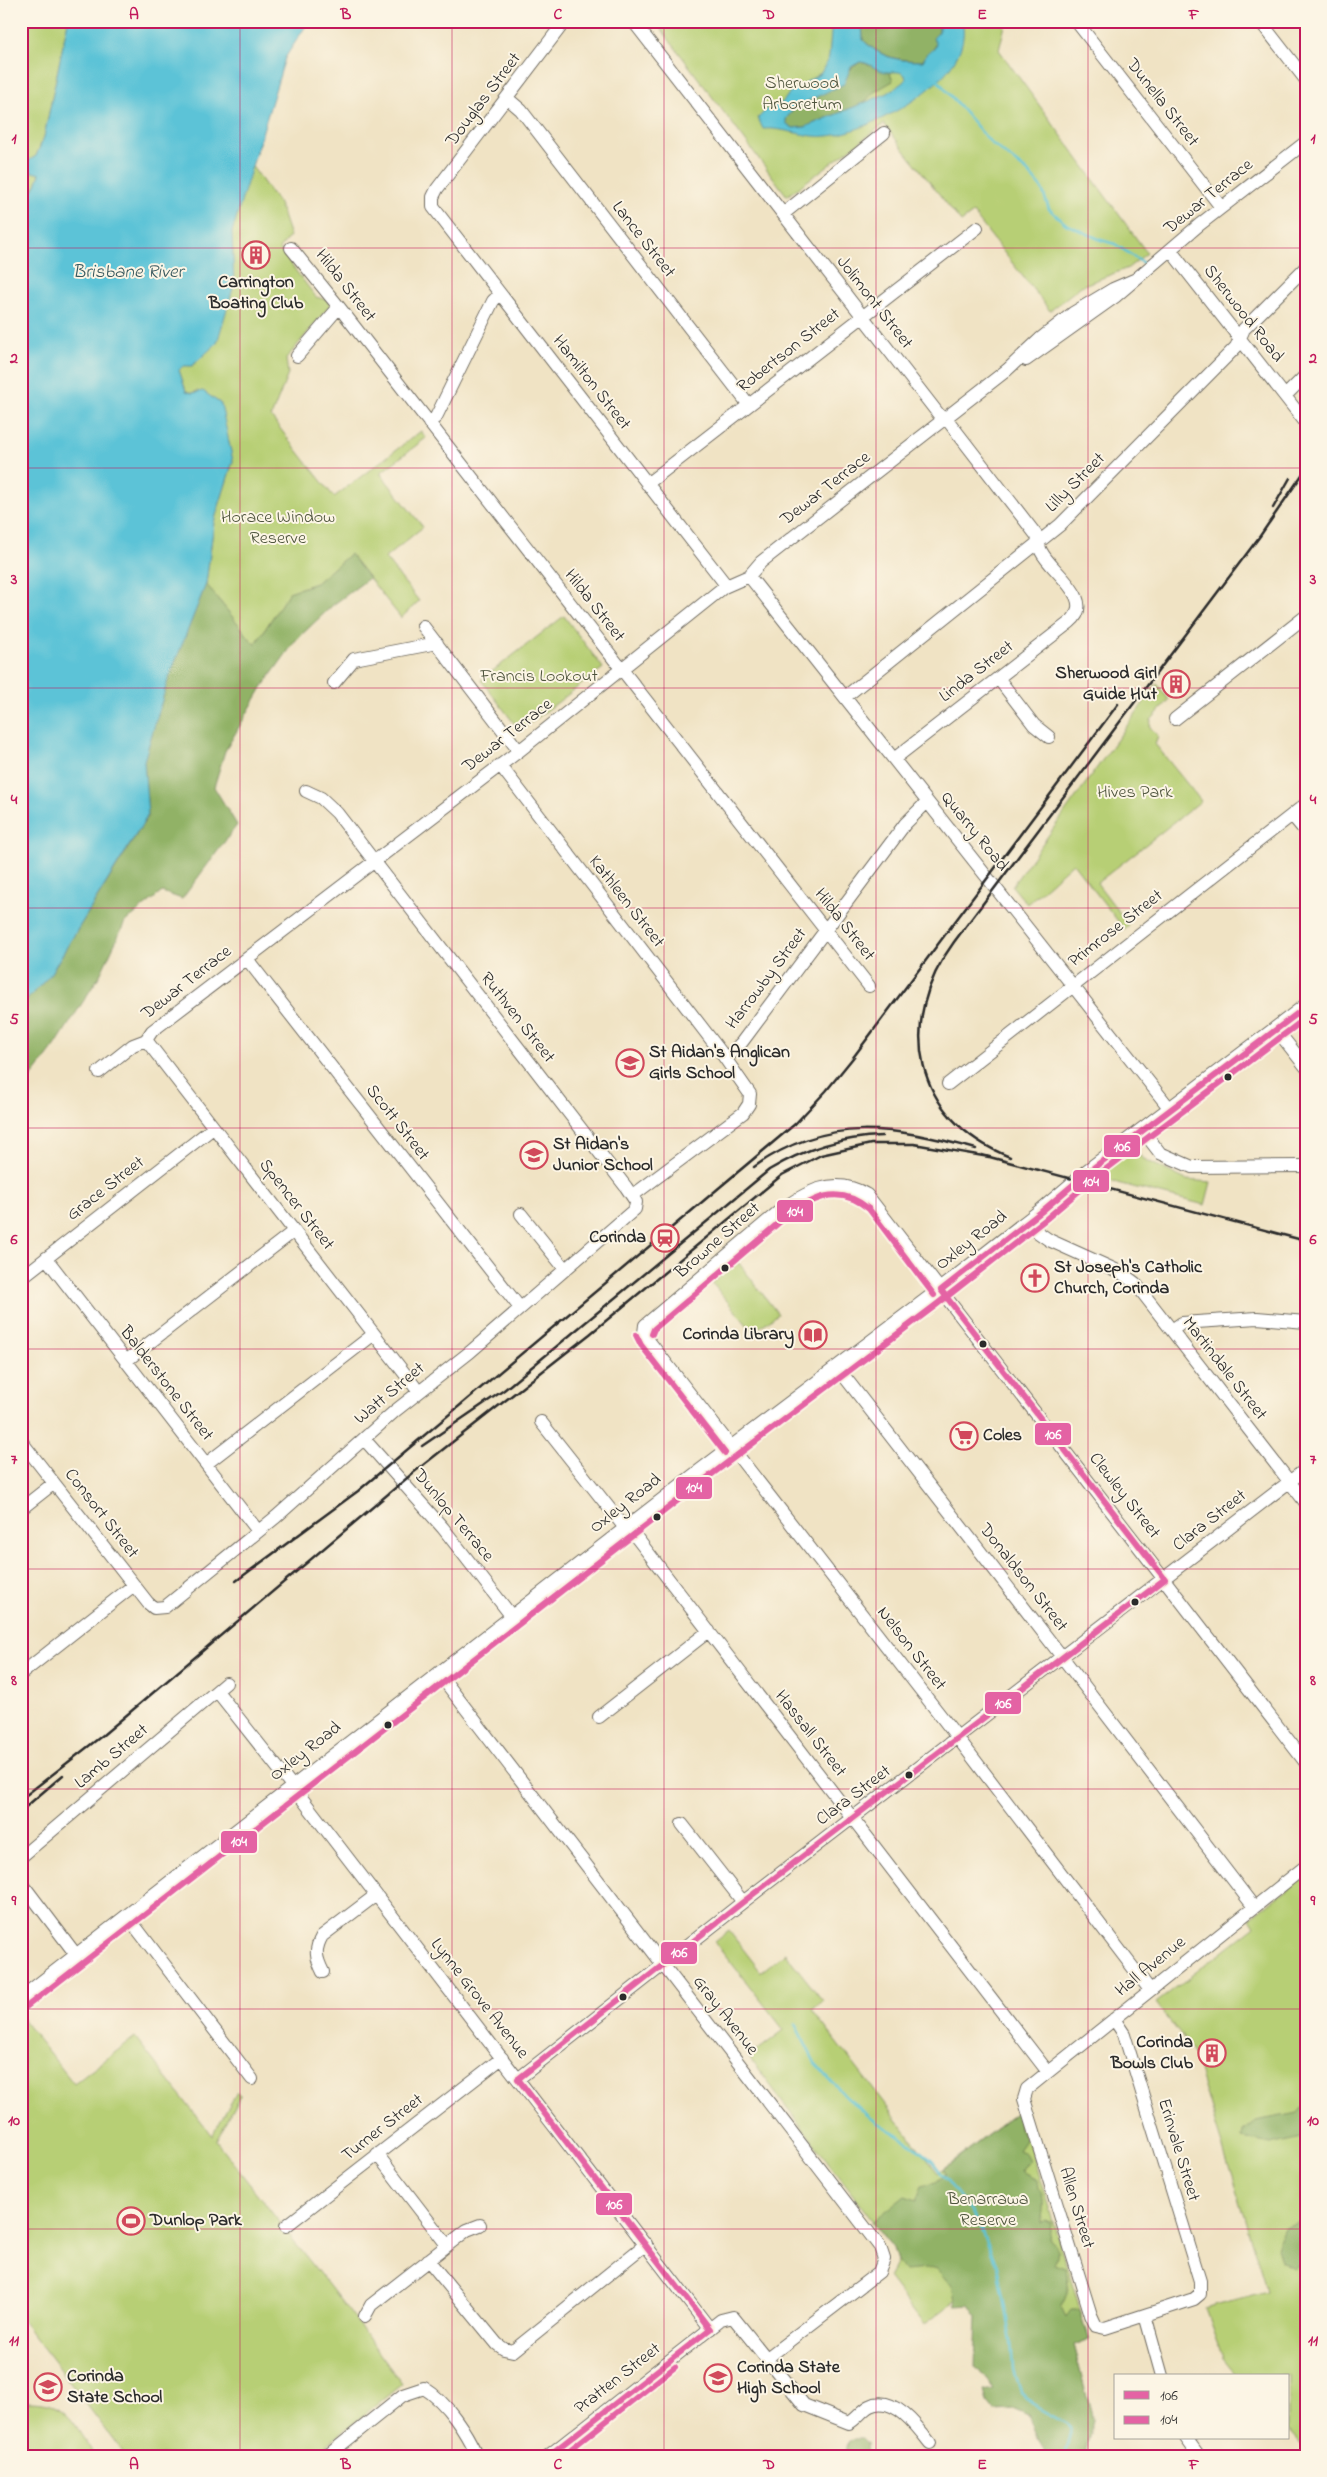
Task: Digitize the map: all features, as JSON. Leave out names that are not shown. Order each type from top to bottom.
[{"type":"main road","name":"Oxley Road","points":[[21,2000],[837,1367],[942,1290],[1143,1131],[1306,1006]]},
{"type":"street","name":"Douglas Street","points":[[433,200],[437,190],[565,21]]},
{"type":"street","name":"Jolimont Street","points":[[633,21],[862,317],[949,422],[1037,536],[1041,551],[1077,597],[1079,609]]},
{"type":"street","name":"Dunella Street","points":[[1076,21],[1221,207]]},
{"type":"street","points":[[1260,21],[1306,80]]},
{"type":"street","name":"Lance Street","points":[[507,98],[520,110],[748,405]]},
{"type":"street","points":[[782,214],[884,133]]},
{"type":"street","name":"Dewar Terrace","points":[[99,1072],[134,1045],[146,1040],[152,1031],[519,751],[726,585],[749,576],[761,562],[1007,370],[1070,330],[1171,251],[1221,207],[1306,142]]},
{"type":"street","name":"Hamilton Street","points":[[433,200],[437,214],[726,585]]},
{"type":"street","name":"Robertson Street","points":[[647,484],[977,228]]},
{"type":"street","name":"Hilda Street","points":[[291,248],[339,306],[869,986]]},
{"type":"street","name":"Sherwood Road","points":[[1171,251],[1306,423]]},
{"type":"street","name":"Lilly Street","points":[[845,697],[1039,544],[1067,518],[1236,347],[1244,329],[1306,267]]},
{"type":"street","points":[[429,423],[436,417],[493,301],[500,294]]},
{"type":"street","points":[[297,356],[339,306]]},
{"type":"street","points":[[1285,396],[1306,375]]},
{"type":"street","name":"Quarry Road","points":[[749,576],[1171,1110]]},
{"type":"street","name":"Linda Street","points":[[894,759],[1070,622],[1079,609]]},
{"type":"street","points":[[1175,718],[1306,616]]},
{"type":"street","points":[[423,626],[519,751]]},
{"type":"street","points":[[334,683],[346,666],[354,659],[437,643]]},
{"type":"street","points":[[998,678],[1034,724],[1049,737]]},
{"type":"street","name":"Kathleen Street","points":[[500,765],[749,1091],[750,1100],[745,1110],[632,1196]]},
{"type":"street","name":"Ruthven Street","points":[[306,790],[327,802],[632,1196]]},
{"type":"street","name":"Harrowby Street","points":[[726,1059],[742,1042],[908,820],[928,802]]},
{"type":"street","name":"Primrose Street","points":[[948,1084],[1072,985],[1306,804]]},
{"type":"street","points":[[1292,815],[1306,832]]},
{"type":"street","name":"Scott Street","points":[[247,959],[520,1308]]},
{"type":"street","points":[[1276,1029],[1306,1067]]},
{"type":"street","name":"Spencer Street","points":[[146,1040],[419,1392]]},
{"type":"street","name":"Grace Street","points":[[21,1278],[213,1128]]},
{"type":"street","points":[[1143,1131],[1160,1153],[1192,1168],[1306,1166]]},
{"type":"street","name":"Browne Street","points":[[644,1331],[652,1319],[792,1202],[813,1190],[828,1186],[852,1188]]},
{"type":"street","name":"Clewley Street","points":[[852,1188],[867,1195],[875,1203],[1306,1763]]},
{"type":"street","name":"Watt Street","points":[[154,1608],[168,1606],[633,1212],[636,1202],[632,1196]]},
{"type":"street","points":[[521,1214],[564,1269]]},
{"type":"street","name":"Martindale Street","points":[[1026,1224],[1049,1240],[1126,1276],[1139,1288],[1306,1504]]},
{"type":"street","points":[[126,1361],[294,1231]]},
{"type":"street","name":"Balderstone Street","points":[[46,1258],[258,1531]]},
{"type":"street","points":[[1172,1330],[1182,1323],[1257,1318],[1306,1322]]},
{"type":"street","name":"Nelson Street","points":[[644,1331],[646,1338],[958,1738],[1150,1990]]},
{"type":"street","points":[[206,1464],[374,1334]]},
{"type":"street","name":"Donaldson Street","points":[[837,1367],[1063,1657],[1254,1907]]},
{"type":"street","name":"Hassall Street","points":[[541,1422],[620,1524],[628,1529],[709,1631],[1048,2072]]},
{"type":"street","name":"Dunlop Terrace","points":[[364,1438],[443,1528],[513,1618]]},
{"type":"street","name":"Consort Street","points":[[21,1441],[154,1608]]},
{"type":"street","name":"Clara Street","points":[[518,2079],[743,1902],[1306,1469]]},
{"type":"street","points":[[21,1509],[54,1483]]},
{"type":"street","points":[[21,1674],[134,1585]]},
{"type":"street","points":[[599,1717],[709,1631]]},
{"type":"street","name":"Gray Avenue","points":[[440,1675],[880,2247],[884,2259],[879,2272],[767,2358]]},
{"type":"street","name":"Lynne Grove Avenue","points":[[222,1687],[294,1787],[710,2329]]},
{"type":"street","name":"Lamb Street","points":[[21,1857],[222,1687]]},
{"type":"street","points":[[682,1824],[743,1902]]},
{"type":"street","name":"Hall Avenue","points":[[1024,2099],[1027,2089],[1306,1866]]},
{"type":"street","points":[[21,1882],[77,1956]]},
{"type":"street","points":[[323,1972],[316,1958],[316,1945],[322,1936],[376,1894]]},
{"type":"street","points":[[128,1917],[252,2079]]},
{"type":"street","name":"Erinvale Street","points":[[1114,2018],[1124,2034],[1200,2281],[1200,2294],[1194,2299],[1145,2314]]},
{"type":"street","name":"Turner Street","points":[[286,2226],[502,2058]]},
{"type":"street","name":"Allen Street","points":[[1024,2099],[1096,2326],[1105,2328],[1145,2314]]},
{"type":"street","points":[[377,2154],[447,2245]]},
{"type":"street","points":[[365,2316],[371,2305],[467,2230],[480,2225]]},
{"type":"street","points":[[428,2260],[496,2344],[504,2349],[513,2351],[646,2244]]},
{"type":"street","points":[[1145,2314],[1161,2374]]},
{"type":"street","name":"Pratten Street","points":[[548,2456],[726,2317],[733,2317],[767,2358]]},
{"type":"street","points":[[767,2358],[804,2406],[848,2423],[857,2419],[868,2407],[884,2404],[895,2408],[910,2420],[930,2443]]},
{"type":"street","points":[[327,2456],[403,2395],[424,2388],[434,2394],[463,2430],[477,2456]]},
{"type":"street","points":[[1187,2440],[1199,2456]]},
{"type":"green space","points":[[21,21],[68,21],[44,137],[36,156],[40,174],[36,185],[28,195],[21,193]]},
{"type":"green space","name":"Sherwood Arboretum","points":[[655,21],[1006,21],[999,50],[1147,253],[1128,268],[1081,286],[1050,311],[973,213],[961,222],[884,124],[787,196]]},
{"type":"green space","points":[[862,21],[887,21],[894,26],[901,25],[902,21],[938,21],[939,32],[934,49],[927,54],[923,61],[905,60],[883,54],[863,40]]},
{"type":"green space","points":[[860,62],[889,71],[893,81],[874,92],[864,103],[805,127],[793,128],[786,123],[786,119],[795,107],[813,98]]},
{"type":"green space","name":"Horace Window Reserve","points":[[251,165],[279,204],[290,236],[279,249],[316,297],[327,300],[330,305],[286,359],[288,374],[271,417],[334,497],[421,431],[426,438],[380,473],[423,527],[385,558],[419,601],[401,618],[350,554],[316,583],[289,592],[255,645],[206,584],[214,522],[233,461],[219,402],[197,391],[192,393],[186,391],[179,370],[234,285],[232,232]]},
{"type":"green space","points":[[350,554],[369,578],[333,605],[296,640],[263,686],[225,751],[214,787],[237,825],[182,899],[162,892],[125,922],[100,975],[55,1046],[21,1091],[21,1006],[49,976],[148,816],[144,761],[168,680],[206,584],[255,645],[289,592],[316,583]]},
{"type":"green space","name":"Francis Lookout","points":[[564,616],[603,668],[520,731],[481,680]]},
{"type":"green space","name":"Hives Park","points":[[1157,684],[1169,700],[1151,720],[1150,727],[1158,736],[1155,744],[1201,801],[1097,883],[1129,925],[1124,929],[1073,863],[1027,904],[1012,886]]},
{"type":"green space","points":[[1133,1150],[1144,1159],[1186,1180],[1211,1182],[1205,1205],[1093,1177]]},
{"type":"green space","points":[[738,1262],[778,1314],[753,1332],[712,1283]]},
{"type":"green space","points":[[1306,1875],[1306,2450],[1290,2432],[1290,2374],[1236,2374],[1223,2358],[1205,2309],[1267,2292],[1193,2051],[1156,2003],[1255,1926],[1250,1918]]},
{"type":"green space","name":"Benarrawa Reserve","points":[[729,1931],[761,1972],[785,1953],[823,2001],[812,2010],[938,2173],[1019,2111],[1089,2339],[1073,2345],[1093,2420],[1071,2430],[998,2268],[924,2325],[888,2278],[897,2261],[893,2248],[749,2057],[784,2030],[715,1942]]},
{"type":"green space","name":"Dunlop Park","points":[[21,2017],[74,2084],[135,2037],[212,2136],[237,2092],[241,2095],[216,2141],[351,2314],[402,2384],[313,2456],[126,2456],[21,2319]]},
{"type":"green space","points":[[1306,2103],[1306,2136],[1271,2144],[1242,2138],[1243,2131],[1255,2121],[1298,2113]]},
{"type":"green space","points":[[1019,2111],[1019,2128],[1025,2140],[1018,2150],[1025,2153],[1029,2160],[1021,2171],[1037,2179],[1038,2189],[1043,2201],[1041,2223],[1046,2220],[1051,2222],[1049,2239],[1055,2244],[1057,2250],[1054,2264],[1065,2268],[1067,2274],[1068,2288],[1061,2307],[1066,2317],[1071,2310],[1080,2310],[1089,2339],[1073,2345],[1093,2420],[1087,2444],[1087,2456],[1043,2456],[1045,2452],[1028,2416],[1015,2410],[994,2411],[987,2402],[984,2391],[994,2389],[975,2366],[977,2317],[969,2305],[956,2306],[952,2286],[937,2268],[905,2271],[897,2261],[893,2248],[872,2222],[905,2196],[916,2200],[922,2185],[936,2182],[946,2174],[944,2169]]},
{"type":"green space","points":[[1306,2220],[1306,2260],[1293,2268],[1280,2261],[1276,2247],[1285,2227]]},
{"type":"green space","points":[[21,2403],[42,2403],[62,2411],[76,2425],[95,2456],[21,2456]]},
{"type":"green space","points":[[854,2438],[862,2438],[867,2443],[868,2456],[846,2456],[848,2442]]},
{"type":"water","name":"Brisbane River","points":[[68,21],[309,21],[285,58],[232,232],[234,285],[217,343],[192,366],[183,366],[179,370],[186,391],[192,393],[203,391],[221,404],[233,461],[214,522],[206,584],[168,680],[144,761],[148,815],[49,976],[21,1006],[21,272],[29,208],[25,202],[36,185],[40,174],[28,171],[28,161],[36,156],[44,137]]},
{"type":"water","points":[[832,21],[862,21],[863,40],[876,51],[898,59],[923,61],[927,53],[934,49],[936,44],[933,38],[939,32],[939,21],[962,21],[963,35],[958,55],[946,72],[930,88],[910,103],[889,115],[867,125],[828,136],[812,136],[763,129],[758,118],[766,110],[783,102],[790,92],[821,73],[829,57]],"holes":[[[860,62],[882,71],[902,73],[905,75],[906,80],[888,93],[805,127],[793,128],[786,123],[786,119],[795,107],[844,84],[851,67]]]},
{"type":"waterway","points":[[937,80],[943,86]]},
{"type":"waterway","points":[[944,88],[991,143],[1027,171],[1042,189],[1049,209],[1066,224],[1101,240],[1115,244],[1143,263]]},
{"type":"waterway","points":[[795,2024],[815,2063],[846,2097],[876,2122],[909,2142],[932,2161],[971,2212],[982,2230],[997,2266],[1011,2341],[1013,2369],[1020,2392],[1036,2407],[1067,2424],[1071,2430],[1064,2456]]},
{"type":"railway","points":[[1010,1157],[977,1140],[952,1119],[934,1093],[924,1065],[920,1035],[924,1004],[935,973],[954,942],[1260,536],[1304,472]]},
{"type":"railway","points":[[1273,508],[1290,478]]},
{"type":"railway","points":[[236,1581],[358,1491],[795,1124],[826,1091],[852,1059],[1118,704]]},
{"type":"railway","points":[[754,1167],[781,1150],[809,1139],[835,1132],[862,1130],[890,1131],[918,1135],[976,1149]]},
{"type":"railway","points":[[422,1446],[504,1390],[769,1170],[809,1150],[852,1139],[882,1136]]},
{"type":"railway","points":[[21,1799],[103,1735],[413,1473],[590,1334],[782,1175],[821,1155],[871,1144],[914,1144],[989,1157]]},
{"type":"railway","points":[[982,1155],[1306,1241]]},
{"type":"railway","points":[[21,1811],[63,1775]]},
{"type":"transit line","name":"106","points":[[941,1290],[1041,1212],[1088,1172],[1306,1007]]},
{"type":"transit line","name":"104","points":[[26,2007],[699,1484],[936,1305],[1046,1219],[1093,1179],[1306,1018]]},
{"type":"transit line","name":"104","points":[[652,1334],[654,1329],[782,1220],[814,1200],[825,1196],[846,1196],[869,1209],[934,1295]]},
{"type":"transit line","name":"106","points":[[941,1290],[1165,1579]]},
{"type":"transit line","name":"104","points":[[636,1335],[641,1345],[725,1453]]},
{"type":"transit line","name":"106","points":[[518,2079],[743,1902],[1165,1579]]},
{"type":"transit line","name":"106","points":[[518,2079],[710,2329]]},
{"type":"transit line","name":"106","points":[[548,2456],[710,2329]]},
{"type":"transit line","name":"104","points":[[562,2456],[675,2367]]},
{"type":"place","name":"Carrington Boating Club","points":[[256,255]]},
{"type":"place","name":"Sherwood Girl Guide Hut","points":[[1176,684]]},
{"type":"place","name":"St Aidan's Anglican Girls School","points":[[630,1063]]},
{"type":"place","name":"St Aidan's Junior School","points":[[534,1155]]},
{"type":"place","name":"Corinda","points":[[665,1238]]},
{"type":"place","name":"St Joseph's Catholic Church, Corinda","points":[[1035,1278]]},
{"type":"place","name":"Corinda Library","points":[[813,1335]]},
{"type":"place","name":"Coles","points":[[964,1436]]},
{"type":"place","name":"Corinda Bowls Club","points":[[1212,2053]]},
{"type":"place","name":"Dunlop Park","points":[[131,2221]]},
{"type":"place","name":"Corinda State High School","points":[[718,2378]]},
{"type":"place","name":"Corinda State School","points":[[48,2387]]}]
